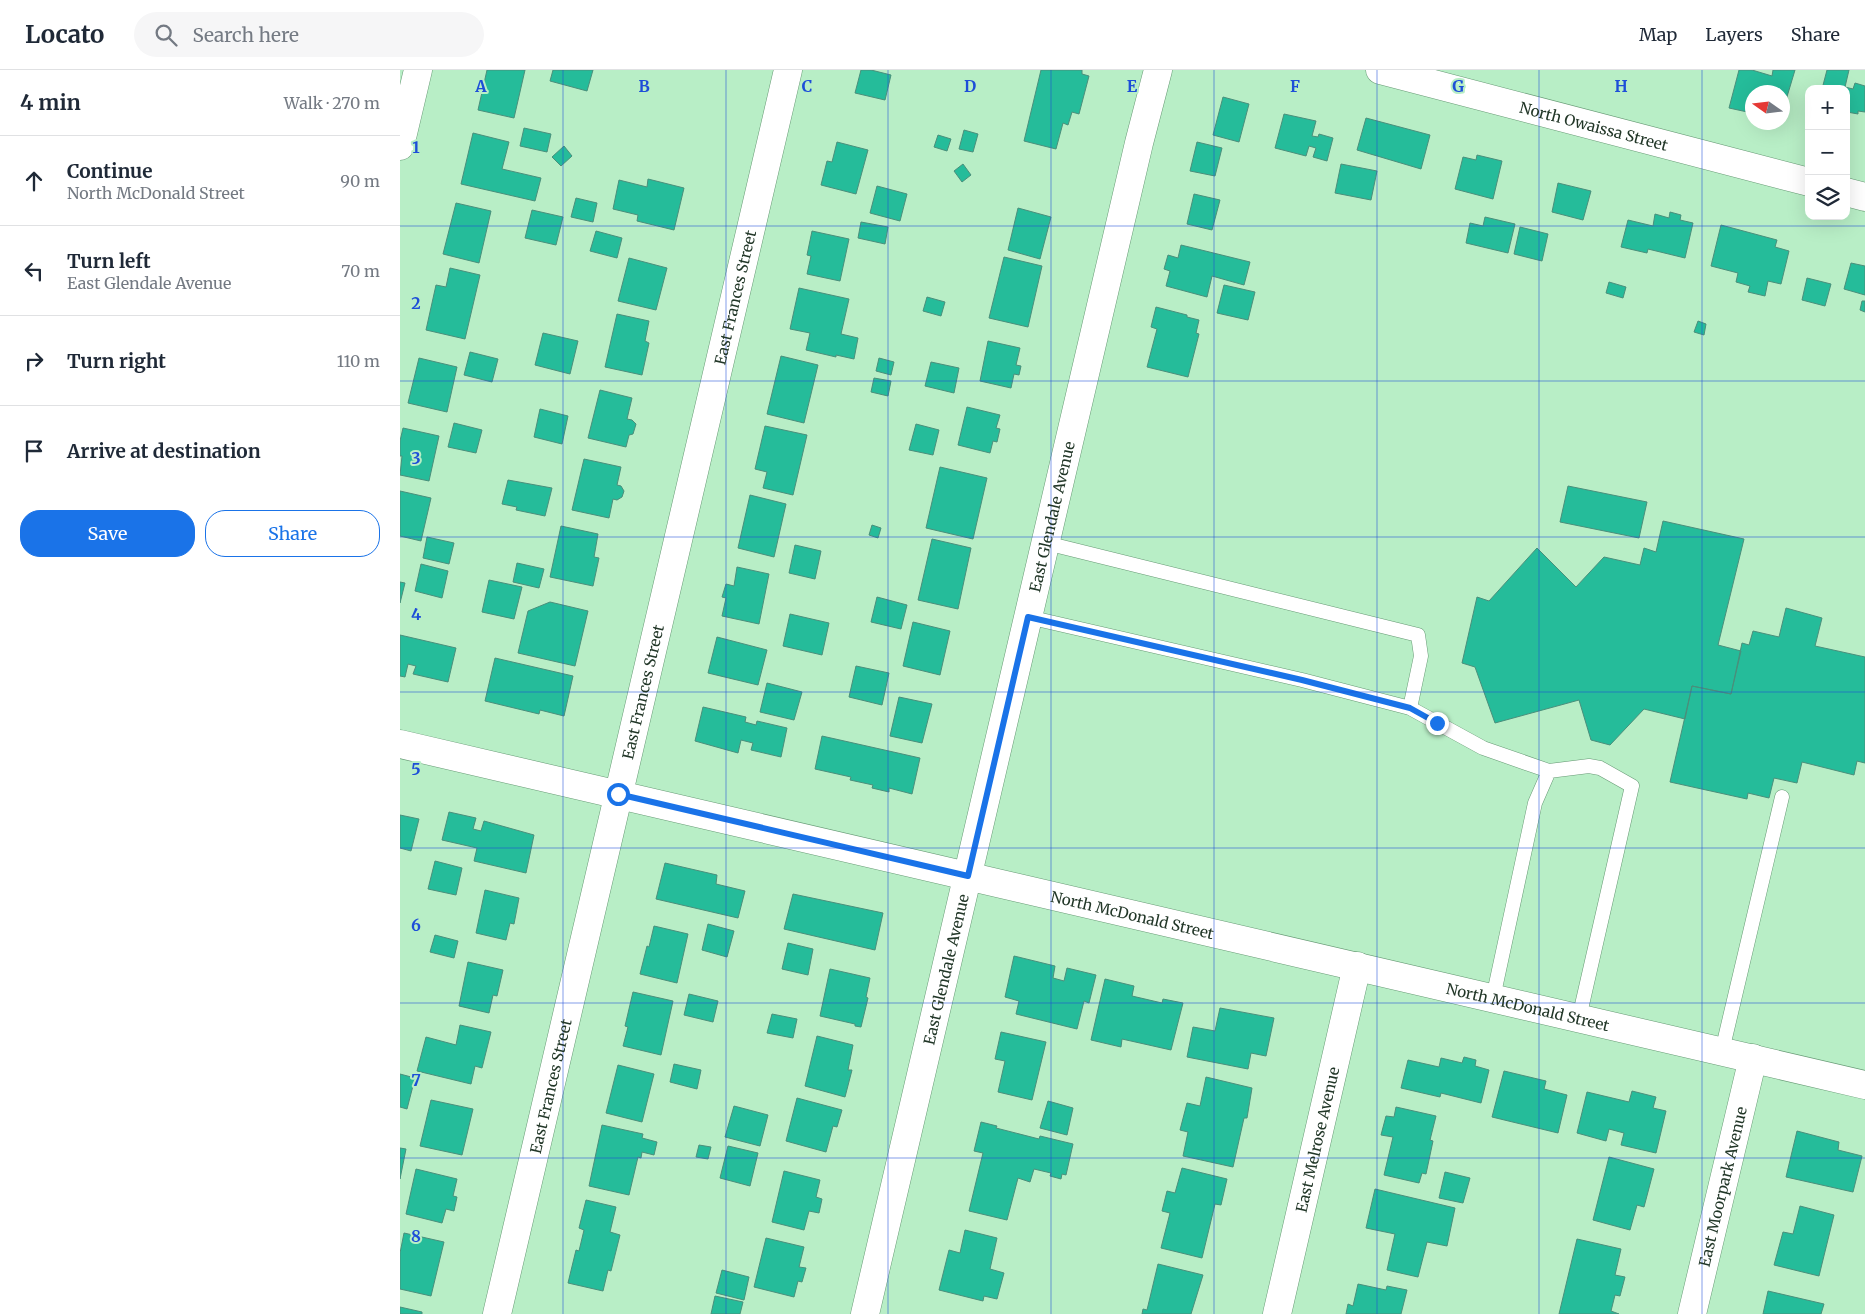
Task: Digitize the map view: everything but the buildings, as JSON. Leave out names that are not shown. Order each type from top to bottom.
[{"type":"street","points":[[400,146],[418,70]]},
{"type":"street","name":"East Frances Street","points":[[497,1314],[788,70]]},
{"type":"street","name":"East Glendale Avenue","points":[[865,1314],[1158,70]]},
{"type":"street","name":"North Owaissa Street","points":[[1380,70],[1805,181]]},
{"type":"street","points":[[1850,193],[1865,197]]},
{"type":"street","name":"North McDonald Street","points":[[400,744],[1865,1085]]},
{"type":"street","name":"East Melrose Avenue","points":[[1277,1314],[1357,966]]},
{"type":"street","name":"East Moorpark Avenue","points":[[1692,1314],[1753,1058]]},
{"type":"lane","points":[[1046,543],[1418,635],[1421,656],[1410,708]]},
{"type":"lane","points":[[1028,617],[1302,680],[1410,708],[1483,748],[1549,771],[1589,766],[1600,768],[1632,786],[1579,1018]]},
{"type":"lane","points":[[1493,998],[1535,803],[1549,771]]},
{"type":"lane","points":[[1722,1051],[1782,796]]},
{"type":"route","points":[[618,794],[968,876],[1028,617],[1302,680],[1410,708],[1437,723]]}]
